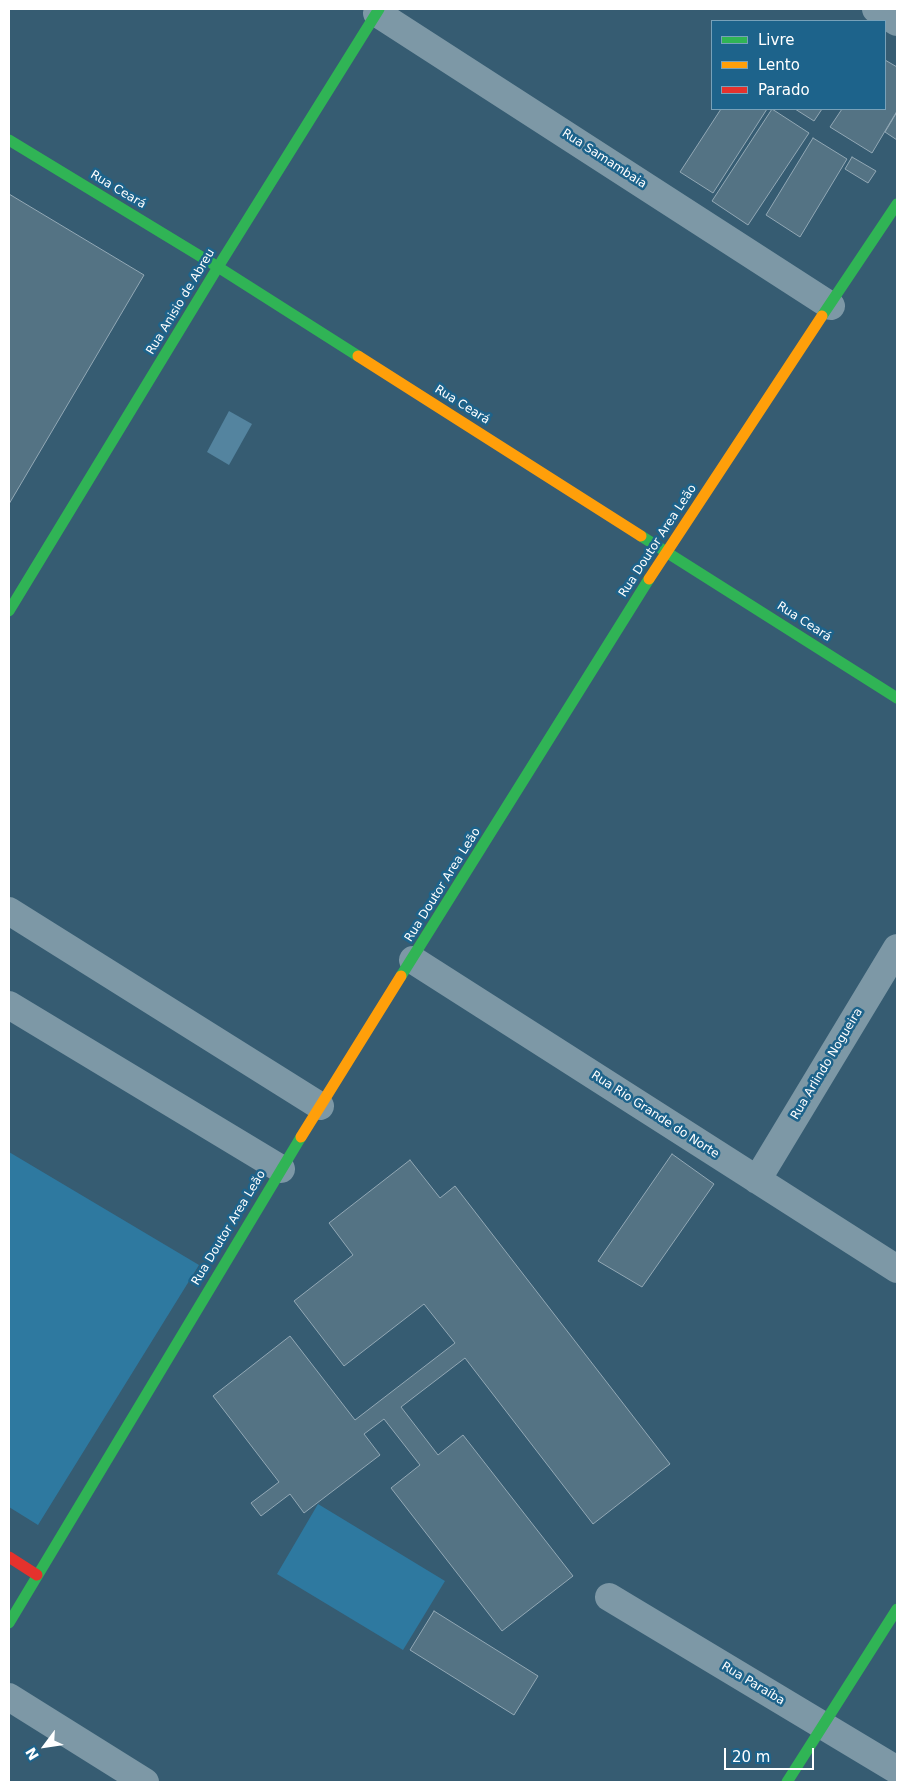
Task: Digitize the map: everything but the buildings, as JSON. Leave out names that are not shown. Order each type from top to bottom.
[{"type":"street","points":[[876,9],[897,22]]},
{"type":"street","name":"Rua Anisio de Abreu","points":[[9,611],[218,267],[378,11]]},
{"type":"street","name":"Rua Samambaia","points":[[378,11],[831,306]]},
{"type":"street","name":"Rua Ceará","points":[[9,140],[218,267],[667,550],[897,698]]},
{"type":"street","name":"Rua Doutor Area Leão","points":[[9,1623],[13,1607],[29,1590],[281,1169],[667,550],[831,306],[897,204]]},
{"type":"street","points":[[9,911],[320,1106]]},
{"type":"street","name":"Rua Arlindo Nogueira","points":[[757,1180],[897,948]]},
{"type":"street","name":"Rua Rio Grande do Norte","points":[[413,960],[897,1269]]},
{"type":"street","points":[[9,1005],[281,1169]]},
{"type":"street","points":[[9,1557],[37,1575]]},
{"type":"street","name":"Rua Paraíba","points":[[609,1598],[897,1770]]},
{"type":"street","points":[[787,1782],[897,1609]]},
{"type":"street","points":[[9,1697],[145,1782]]},
{"type":"shaded area","points":[[229,411],[252,424],[229,465],[207,452]]},
{"type":"shaded area","points":[[9,1152],[199,1265],[38,1525],[9,1507]]},
{"type":"shaded area","points":[[318,1504],[445,1581],[403,1650],[277,1574]]},
{"type":"traffic: fast","points":[[9,611],[218,267],[379,9]]},
{"type":"traffic: fast","points":[[9,140],[218,267],[358,356]]},
{"type":"traffic: fast","points":[[822,316],[897,204]]},
{"type":"traffic: fast","points":[[641,536],[897,698]]},
{"type":"traffic: fast","points":[[401,976],[649,579]]},
{"type":"traffic: fast","points":[[9,1623],[301,1137]]},
{"type":"traffic: fast","points":[[787,1782],[897,1609]]},
{"type":"traffic: slow","points":[[649,579],[822,316]]},
{"type":"traffic: slow","points":[[358,356],[641,536]]},
{"type":"traffic: slow","points":[[301,1137],[401,976]]},
{"type":"traffic: jam","points":[[9,1557],[37,1575]]}]
